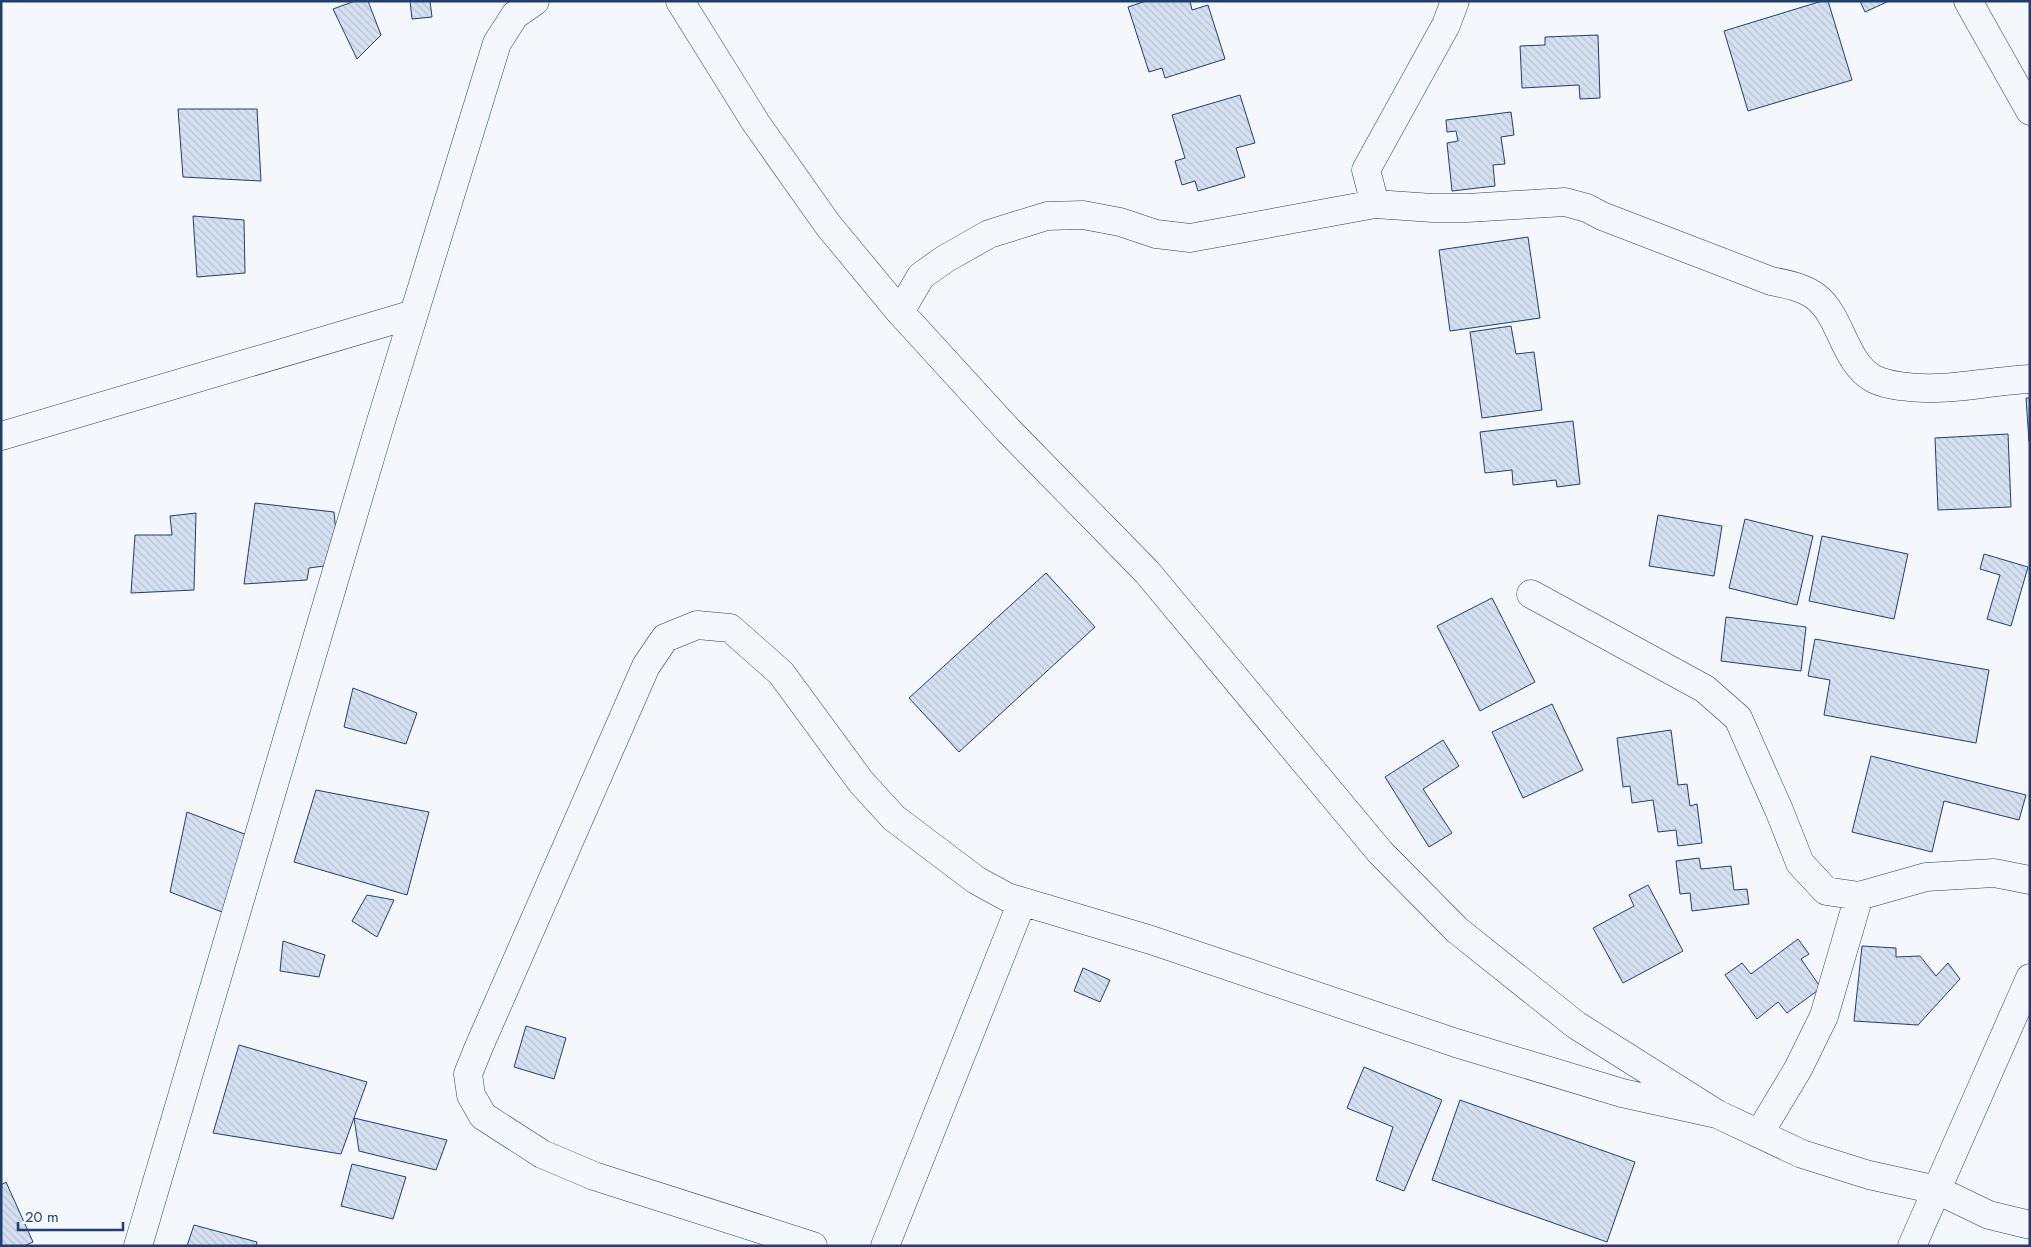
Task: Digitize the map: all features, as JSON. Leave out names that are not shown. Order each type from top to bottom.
[{"type":"street","points":[[138,1246],[414,314],[497,44],[515,15],[535,1]]},
{"type":"street","points":[[1375,204],[1366,170],[1446,25],[1455,1]]},
{"type":"street","points":[[1968,1],[2030,110]]},
{"type":"street","points":[[677,2],[761,131],[828,225],[900,312],[1008,430],[1147,572],[1380,852],[1457,930],[1576,1025],[1717,1114],[1802,1154],[1869,1175],[1938,1190],[1989,1215],[2030,1225]]},
{"type":"street","points":[[900,312],[921,276],[945,259],[989,234],[1047,216],[1082,215],[1120,222],[1156,234],[1190,238],[1375,204],[1458,208],[1565,202],[1587,208],[1602,216],[1771,281],[1796,287],[1815,296],[1827,309],[1858,365],[1874,379],[1890,384],[1921,389],[2030,379]]},
{"type":"street","points":[[1,436],[414,314]]},
{"type":"street","points":[[1531,594],[1704,689],[1738,718],[1780,810],[1800,863],[1826,891],[1859,896],[1926,877],[1994,873],[2030,880]]},
{"type":"street","points":[[813,1246],[594,1176],[542,1154],[483,1116],[471,1095],[468,1074],[478,1049],[646,666],[665,638],[696,625],[730,628],[781,673],[861,782],[894,818],[976,880],[1007,897],[1151,940],[1456,1043],[1622,1093],[1717,1114]]},
{"type":"street","points":[[1758,1134],[1798,1069],[1824,1016],[1859,896]]},
{"type":"street","points":[[886,1246],[1022,902]]},
{"type":"street","points":[[1912,1246],[2030,978]]},
{"type":"building","points":[[355,1],[368,1],[381,35],[357,59],[333,9]]},
{"type":"building","points":[[410,1],[430,1],[432,17],[412,19]]},
{"type":"building","points":[[1146,1],[1190,1],[1192,10],[1208,5],[1225,59],[1165,78],[1162,68],[1149,72],[1128,7]]},
{"type":"building","points":[[1822,1],[1828,1],[1852,80],[1748,111],[1724,31]]},
{"type":"building","points":[[1860,1],[1889,1],[1865,12]]},
{"type":"building","points":[[1598,35],[1600,98],[1580,99],[1579,85],[1522,88],[1520,46],[1545,45],[1545,37]]},
{"type":"building","points":[[1240,95],[1255,143],[1236,148],[1245,177],[1198,191],[1195,181],[1182,185],[1175,161],[1185,158],[1172,115]]},
{"type":"building","points":[[178,109],[257,109],[261,181],[183,177]]},
{"type":"building","points":[[1511,112],[1514,135],[1501,137],[1505,164],[1493,165],[1495,186],[1452,191],[1447,143],[1458,141],[1456,131],[1447,132],[1446,120]]},
{"type":"building","points":[[193,216],[244,220],[245,273],[197,277]]},
{"type":"building","points":[[1528,237],[1540,318],[1450,331],[1439,250]]},
{"type":"building","points":[[1511,326],[1516,354],[1534,352],[1542,410],[1482,418],[1470,332]]},
{"type":"building","points":[[2026,398],[2030,398],[2029,441]]},
{"type":"building","points":[[1573,421],[1580,484],[1557,487],[1556,480],[1513,485],[1512,470],[1485,473],[1480,432]]},
{"type":"building","points":[[2008,434],[2011,507],[1938,510],[1935,438]]},
{"type":"building","points":[[255,503],[334,512],[339,564],[309,568],[307,580],[244,584]]},
{"type":"building","points":[[196,513],[194,590],[131,593],[135,535],[172,535],[170,516]]},
{"type":"building","points":[[1658,515],[1722,526],[1714,576],[1649,566]]},
{"type":"building","points":[[1745,519],[1813,536],[1797,605],[1729,588]]},
{"type":"building","points":[[1822,536],[1908,554],[1894,619],[1809,601]]},
{"type":"building","points":[[1984,554],[2028,567],[2011,626],[1987,619],[2000,575],[1980,569]]},
{"type":"building","points":[[1046,573],[1095,627],[959,752],[909,698]]},
{"type":"building","points":[[1492,598],[1535,682],[1480,711],[1437,626]]},
{"type":"building","points":[[1726,617],[1806,627],[1801,671],[1721,661]]},
{"type":"building","points":[[1815,639],[1989,670],[1976,743],[1824,715],[1830,680],[1808,676]]},
{"type":"building","points":[[353,688],[417,713],[406,744],[344,727]]},
{"type":"building","points":[[1552,704],[1583,770],[1523,798],[1492,732]]},
{"type":"building","points":[[1671,730],[1678,785],[1687,784],[1690,806],[1697,804],[1702,843],[1678,846],[1676,830],[1658,832],[1653,800],[1632,803],[1630,786],[1623,787],[1617,738]]},
{"type":"building","points":[[1443,740],[1459,766],[1423,789],[1452,833],[1429,847],[1385,777]]},
{"type":"building","points":[[1871,756],[2026,795],[2019,820],[1944,801],[1932,852],[1852,832]]},
{"type":"building","points":[[316,790],[429,812],[407,895],[294,862]]},
{"type":"building","points":[[187,812],[247,835],[222,912],[170,892]]},
{"type":"building","points":[[1699,858],[1701,869],[1731,866],[1734,890],[1747,889],[1749,904],[1692,911],[1690,893],[1680,894],[1676,861]]},
{"type":"building","points":[[1648,885],[1683,951],[1623,983],[1593,928],[1634,906],[1629,895]]},
{"type":"building","points":[[367,895],[394,900],[377,937],[352,921]]},
{"type":"building","points":[[1798,939],[1809,954],[1801,959],[1821,988],[1787,1013],[1778,1002],[1757,1019],[1725,975],[1742,963],[1751,974]]},
{"type":"building","points":[[283,941],[325,955],[319,977],[280,971]]},
{"type":"building","points":[[1862,946],[1896,948],[1896,957],[1920,956],[1936,976],[1948,963],[1960,979],[1918,1025],[1854,1021]]},
{"type":"building","points":[[1083,968],[1110,980],[1100,1002],[1074,991]]},
{"type":"building","points":[[526,1026],[566,1038],[554,1079],[514,1067]]},
{"type":"building","points":[[239,1045],[367,1082],[341,1154],[213,1133]]},
{"type":"building","points":[[1364,1067],[1442,1100],[1404,1191],[1376,1180],[1393,1127],[1347,1108]]},
{"type":"building","points":[[1460,1100],[1635,1162],[1607,1242],[1432,1180]]},
{"type":"building","points":[[354,1118],[447,1140],[436,1170],[359,1151]]},
{"type":"building","points":[[352,1164],[406,1177],[393,1219],[341,1206]]},
{"type":"building","points":[[6,1182],[33,1242],[24,1246],[1,1246],[1,1185]]},
{"type":"building","points":[[194,1225],[257,1242],[256,1246],[187,1246]]}]
